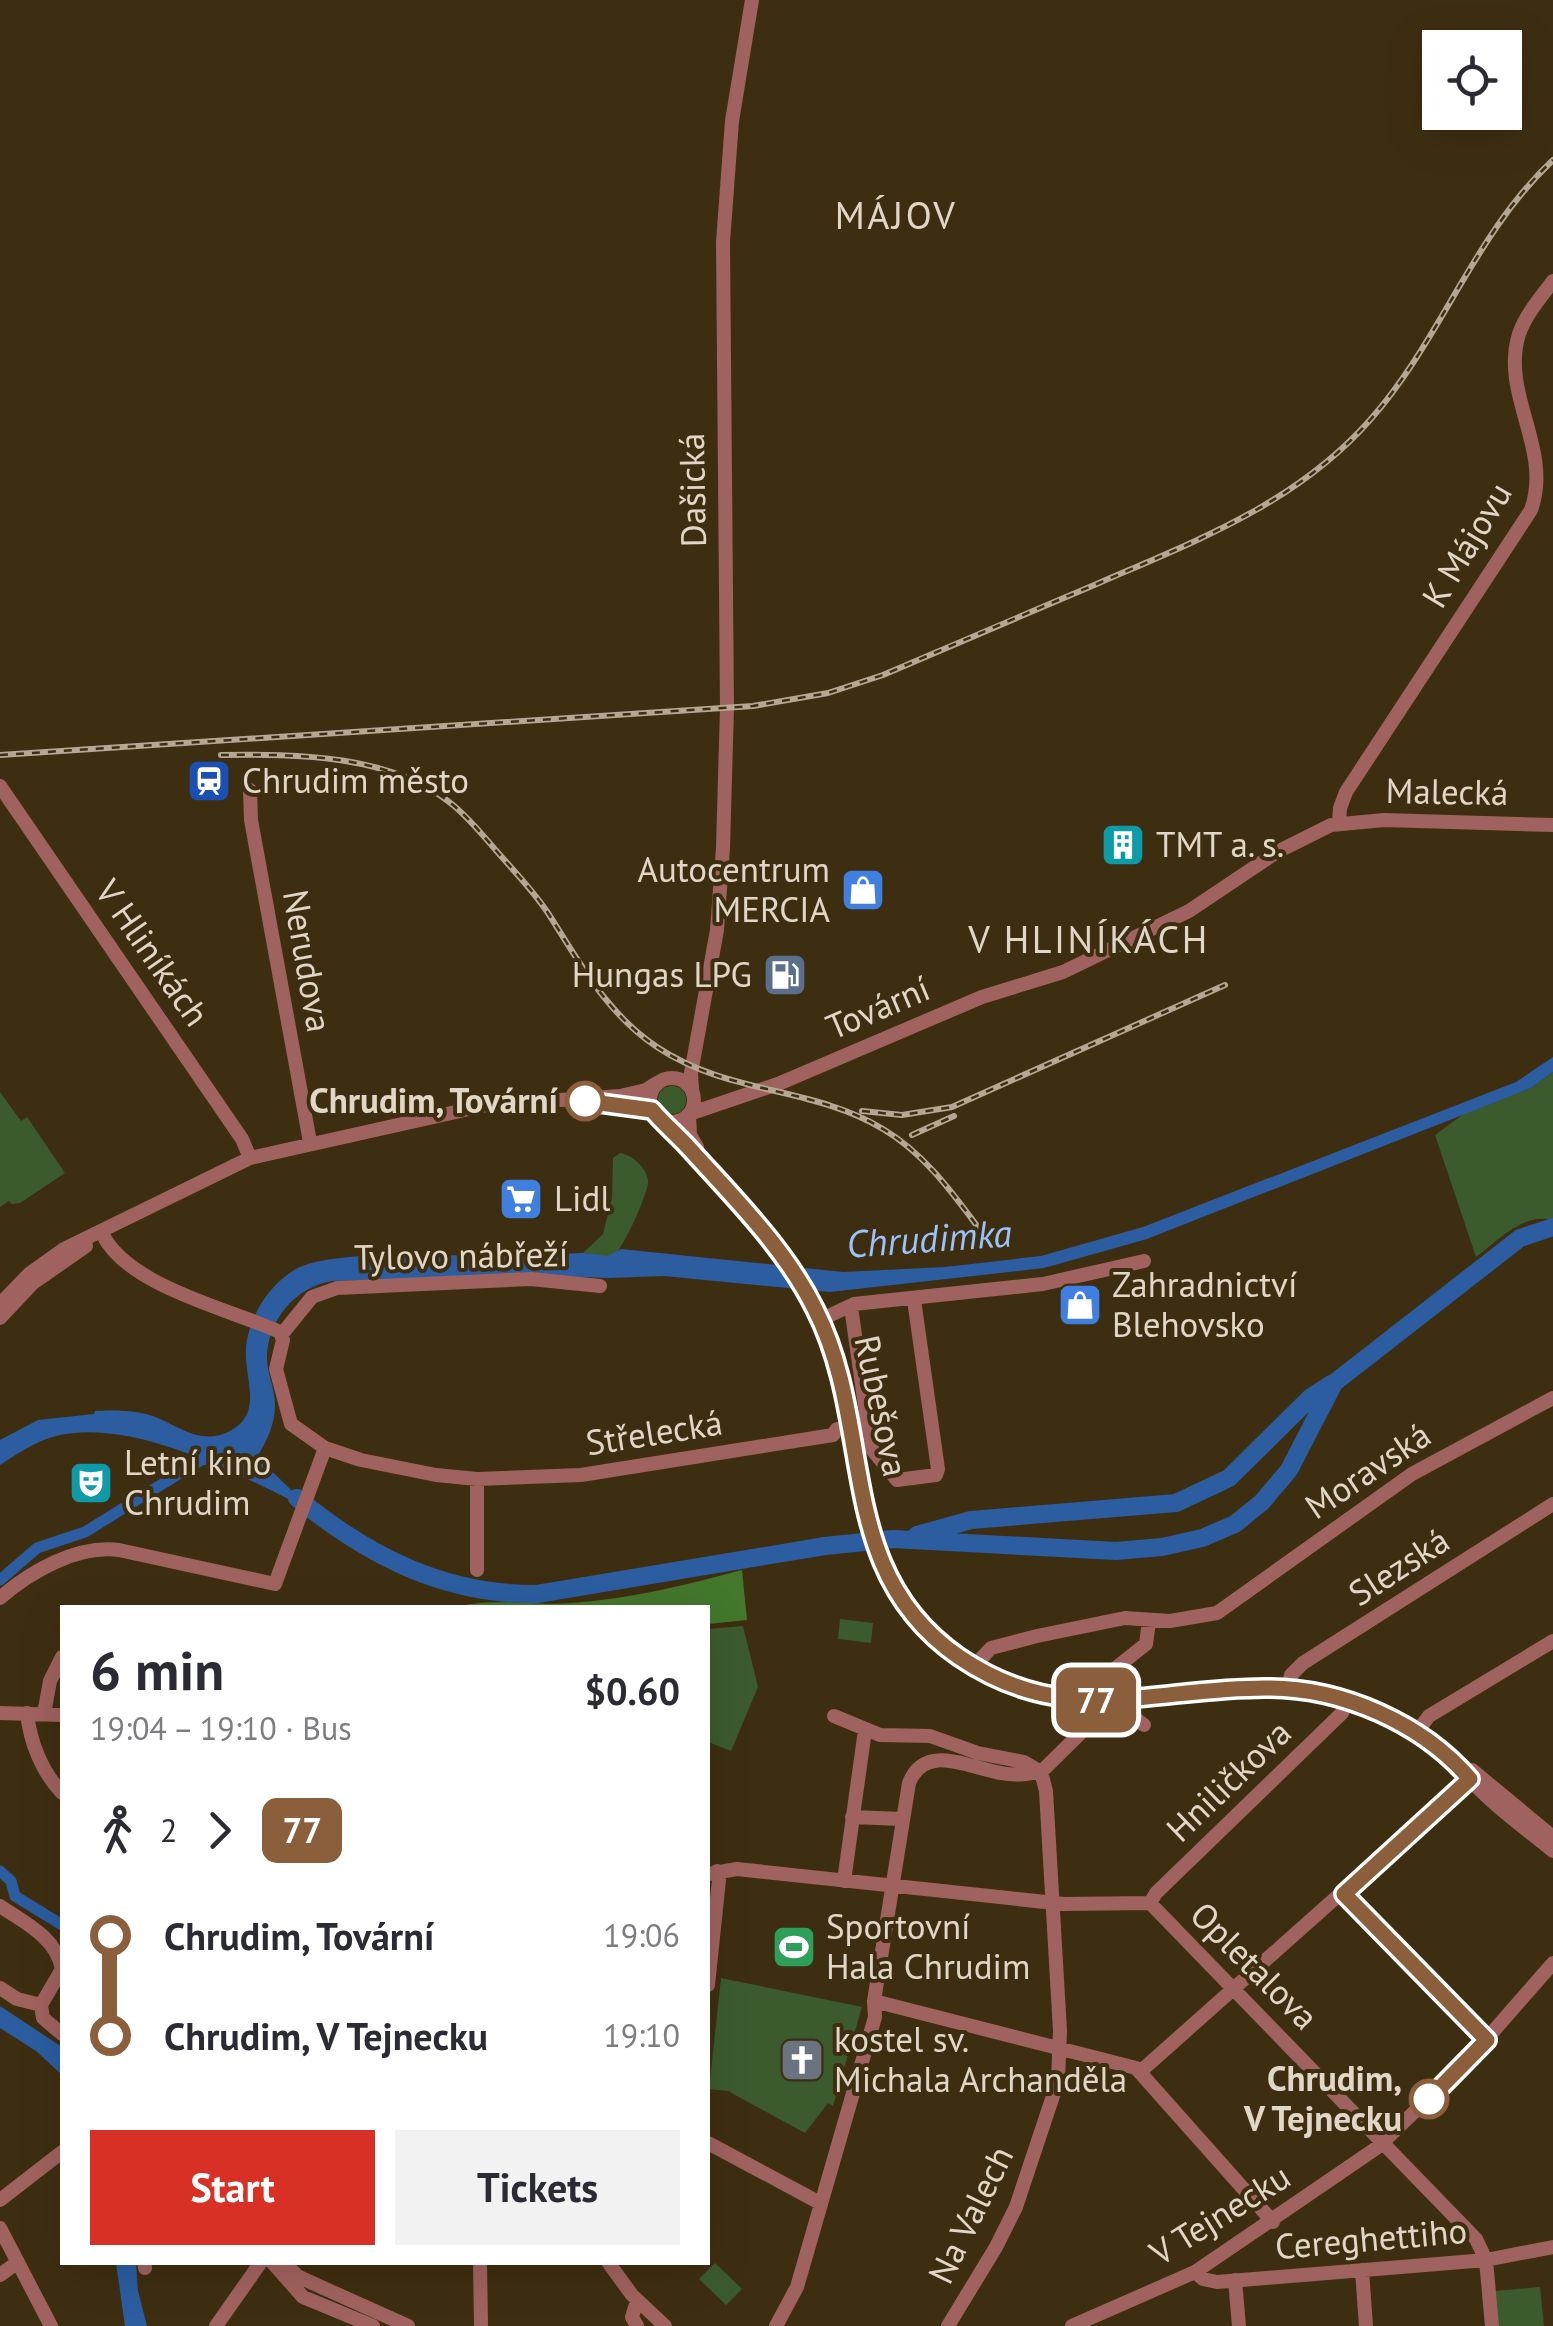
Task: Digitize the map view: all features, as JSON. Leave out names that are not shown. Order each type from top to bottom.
[{"type":"street","name":"Dašická","points":[[692,1089],[691,1073],[717,930],[725,813],[724,198],[732,120],[752,0]]},
{"type":"street","name":"K Májovu","points":[[1340,822],[1346,792],[1531,510],[1538,485],[1538,464],[1520,392],[1516,353],[1524,324],[1553,281]]},
{"type":"street","name":"V Hliníkách","points":[[0,786],[191,1063],[242,1139],[250,1158]]},
{"type":"street","name":"Nerudova","points":[[250,790],[254,837],[310,1142]]},
{"type":"street","name":"Malecká","points":[[1340,822],[1553,824]]},
{"type":"street","name":"Tovární","points":[[689,1115],[761,1090],[982,996],[1064,972],[1189,911],[1292,843],[1340,822]]},
{"type":"street","name":"Dašická","points":[[662,1081],[682,1065],[708,981]]},
{"type":"street","points":[[0,1304],[46,1261],[69,1246],[250,1158],[487,1105],[566,1099],[620,1096],[662,1081],[683,1080],[692,1089],[694,1102],[689,1115],[677,1122],[566,1099]]},
{"type":"street","points":[[658,1115],[650,1096],[662,1081]]},
{"type":"street","name":"Tovární","points":[[692,1089],[709,1096],[761,1090]]},
{"type":"street","name":"Rubešova","points":[[658,1115],[788,1258]]},
{"type":"street","name":"Rubešova","points":[[689,1115],[694,1144],[752,1208],[811,1292],[824,1318],[843,1358],[870,1515],[886,1562],[917,1607],[943,1633],[976,1662],[1024,1681],[1070,1691],[1112,1692],[1257,1681],[1288,1686]]},
{"type":"street","points":[[0,1318],[35,1282],[102,1233]]},
{"type":"street","points":[[102,1233],[108,1244],[159,1284],[279,1332]]},
{"type":"street","points":[[824,1318],[854,1304],[1043,1284],[1144,1261]]},
{"type":"street","name":"Tylovo nábřeží","points":[[279,1332],[312,1298],[337,1288],[531,1279],[600,1286]]},
{"type":"street","points":[[852,1314],[872,1450],[898,1480],[934,1475],[938,1470],[914,1300]]},
{"type":"street","name":"Střelecká","points":[[279,1332],[275,1366],[293,1427],[325,1448],[370,1463],[476,1479],[581,1476],[833,1434],[837,1430]]},
{"type":"street","name":"Moravská","points":[[1148,1621],[1198,1618],[1225,1609],[1412,1474],[1553,1398]]},
{"type":"street","points":[[0,1598],[56,1563],[92,1549],[119,1550],[266,1584],[278,1580],[325,1448]]},
{"type":"street","points":[[476,1479],[478,1570]]},
{"type":"street","name":"Slezská","points":[[1288,1686],[1290,1675],[1303,1663],[1553,1504]]},
{"type":"street","points":[[976,1662],[991,1648],[1037,1636],[1124,1618],[1148,1621],[1146,1644],[1098,1682]]},
{"type":"street","points":[[1417,1731],[1429,1716],[1553,1641]]},
{"type":"street","points":[[44,1714],[50,1681],[60,1662]]},
{"type":"street","points":[[1288,1686],[1348,1700],[1417,1731]]},
{"type":"street","points":[[1288,1686],[1324,1688],[1357,1697],[1417,1731],[1553,1836]]},
{"type":"street","name":"Hniličkova","points":[[1150,1903],[1342,1713],[1348,1700]]},
{"type":"street","points":[[0,1712],[60,1716]]},
{"type":"street","points":[[776,2326],[796,2287],[862,2070],[875,2016],[890,1884],[913,1772],[922,1764],[940,1759],[1004,1774],[1041,1772],[1100,1714],[1127,1712],[1144,1725]]},
{"type":"street","points":[[27,1713],[43,1766],[60,1790]]},
{"type":"street","points":[[834,1716],[887,1736],[930,1736],[978,1753],[1024,1762],[1041,1772]]},
{"type":"street","points":[[844,1881],[865,1730]]},
{"type":"street","name":"Na Valech","points":[[948,2326],[996,2247],[1024,2187],[1056,2087],[1060,2048],[1046,1792],[1041,1772]]},
{"type":"street","points":[[1473,1776],[1553,1851]]},
{"type":"street","points":[[1140,2072],[1473,1776]]},
{"type":"street","points":[[852,1817],[902,1819]]},
{"type":"street","name":"Opletalova","points":[[712,1872],[737,1869],[1053,1902],[1150,1903],[1385,2142],[1476,2239],[1486,2260]]},
{"type":"street","points":[[710,1966],[719,1880],[712,1872]]},
{"type":"street","points":[[1344,1894],[1487,2040]]},
{"type":"street","points":[[0,1906],[50,1942],[60,1964]]},
{"type":"street","name":"V Tejnecku","points":[[1072,2326],[1195,2272],[1385,2142],[1487,2040],[1553,1963]]},
{"type":"street","points":[[60,1973],[42,2005],[43,2018],[60,2032]]},
{"type":"street","points":[[0,1988],[17,2000],[42,2005]]},
{"type":"street","points":[[874,2002],[1129,2065],[1140,2072],[1273,2222]]},
{"type":"street","points":[[710,2144],[820,2203]]},
{"type":"street","points":[[0,2200],[60,2154]]},
{"type":"street","points":[[0,2228],[51,2326]]},
{"type":"street","name":"Cereghettiho","points":[[1195,2272],[1211,2281],[1236,2280],[1486,2260],[1553,2247]]},
{"type":"street","points":[[1486,2260],[1492,2326]]},
{"type":"street","points":[[0,2274],[18,2262]]},
{"type":"street","points":[[216,2326],[258,2265]]},
{"type":"street","points":[[275,2265],[303,2297],[374,2326]]},
{"type":"street","points":[[286,2265],[296,2275],[408,2326]]},
{"type":"street","points":[[480,2265],[481,2326]]},
{"type":"street","points":[[610,2265],[637,2301],[664,2326]]},
{"type":"street","points":[[1362,2270],[1366,2326]]},
{"type":"street","points":[[1236,2280],[1239,2326]]},
{"type":"street","points":[[637,2301],[632,2317],[637,2326]]},
{"type":"green space","points":[[1553,1072],[1553,1220],[1521,1224],[1476,1257],[1435,1135],[1465,1113],[1531,1088]]},
{"type":"green space","points":[[672,1086],[682,1090],[686,1100],[682,1110],[672,1114],[662,1110],[658,1100],[662,1090]]},
{"type":"green space","points":[[0,1092],[21,1121],[27,1117],[65,1173],[20,1203],[9,1201],[0,1207]]},
{"type":"green space","points":[[620,1153],[634,1159],[644,1171],[648,1180],[645,1195],[615,1254],[583,1253],[603,1234],[612,1198],[613,1158]]},
{"type":"green space","points":[[742,1570],[747,1620],[710,1624],[710,1605],[470,1605],[557,1604],[657,1591]]},
{"type":"green space","points":[[840,1619],[873,1623],[871,1643],[838,1639]]},
{"type":"green space","points":[[743,1626],[758,1687],[731,1751],[710,1743],[710,1629]]},
{"type":"green space","points":[[721,1978],[862,2007],[833,2106],[828,2103],[805,2133],[728,2091],[710,2089]]},
{"type":"green space","points":[[715,2263],[742,2289],[726,2305],[699,2279]]},
{"type":"green space","points":[[1540,2287],[1544,2326],[1498,2326],[1495,2291]]},
{"type":"water","points":[[1553,1057],[1553,1072],[1531,1088],[1147,1239],[1044,1268],[830,1292],[664,1276],[530,1275],[332,1281],[319,1285],[295,1298],[272,1331],[267,1358],[275,1412],[257,1457],[314,1512],[188,1454],[120,1435],[87,1432],[56,1436],[34,1444],[0,1465],[0,1440],[38,1420],[95,1411],[140,1413],[197,1435],[230,1431],[247,1415],[250,1395],[246,1349],[256,1314],[277,1283],[296,1269],[313,1263],[391,1255],[608,1256],[621,1249],[843,1272],[945,1267],[1041,1256],[1143,1227],[1516,1082]]},
{"type":"water","points":[[0,2006],[60,2046],[60,2073],[36,2051],[0,2028]]},
{"type":"water","points":[[116,2265],[136,2265],[147,2326],[125,2326]]},
{"type":"waterway","points":[[297,1498],[351,1538],[409,1568],[470,1588],[503,1593],[537,1594],[825,1546],[893,1539],[1116,1551],[1162,1547],[1202,1538],[1235,1524],[1262,1502],[1289,1470],[1334,1383],[1520,1238],[1553,1227]]},
{"type":"waterway","points":[[917,1535],[971,1520],[1176,1503],[1229,1478],[1311,1397],[1331,1384]]},
{"type":"waterway","points":[[0,1580],[37,1548],[85,1532],[201,1460],[215,1457]]},
{"type":"waterway","points":[[0,1871],[11,1881],[15,1896],[60,1924]]},
{"type":"railway","points":[[0,755],[753,706],[828,693],[883,675],[1209,534],[1278,497],[1311,474],[1370,420],[1395,389],[1501,221],[1553,160]]},
{"type":"railway","points":[[221,755],[342,761],[373,767],[429,788],[466,817],[525,883],[595,986],[639,1034],[684,1063],[741,1083],[828,1105],[883,1129],[927,1164],[986,1238]]},
{"type":"railway","points":[[862,1111],[902,1115],[952,1107],[1225,985]]},
{"type":"railway","points":[[912,1135],[954,1116]]},
{"type":"bus line","name":"77","points":[[585,1101],[652,1110],[664,1120],[758,1226],[802,1285],[824,1328],[836,1365],[862,1502],[881,1562],[911,1614],[947,1648],[1009,1684],[1068,1700],[1137,1699],[1264,1688],[1336,1697],[1416,1733],[1470,1779],[1344,1894],[1487,2040],[1429,2099]]},
{"type":"place","name":"Chrudim město","points":[[209,781]]},
{"type":"place","name":"TMT a. s.","points":[[1123,845]]},
{"type":"place","name":"Autocentrum MERCIA","points":[[863,890]]},
{"type":"place","name":"Hungas LPG","points":[[785,975]]},
{"type":"place","name":"Chrudim, Tovární","points":[[585,1101]]},
{"type":"place","name":"Lidl","points":[[521,1199]]},
{"type":"place","name":"Zahradnictví Blehovsko","points":[[1080,1305]]},
{"type":"place","name":"Letní kino Chrudim","points":[[91,1483]]},
{"type":"place","name":"Sportovní Hala Chrudim","points":[[794,1947]]},
{"type":"place","name":"kostel sv. Michala Archanděla","points":[[802,2060]]},
{"type":"place","name":"Chrudim, V Tejnecku","points":[[1429,2099]]},
{"type":"district","name":"MÁJOV","points":[[896,216]]},
{"type":"district","name":"V HLINÍKÁCH","points":[[1089,940]]},
{"type":"water label","name":"Chrudimka","points":[[929,1239]]}]
